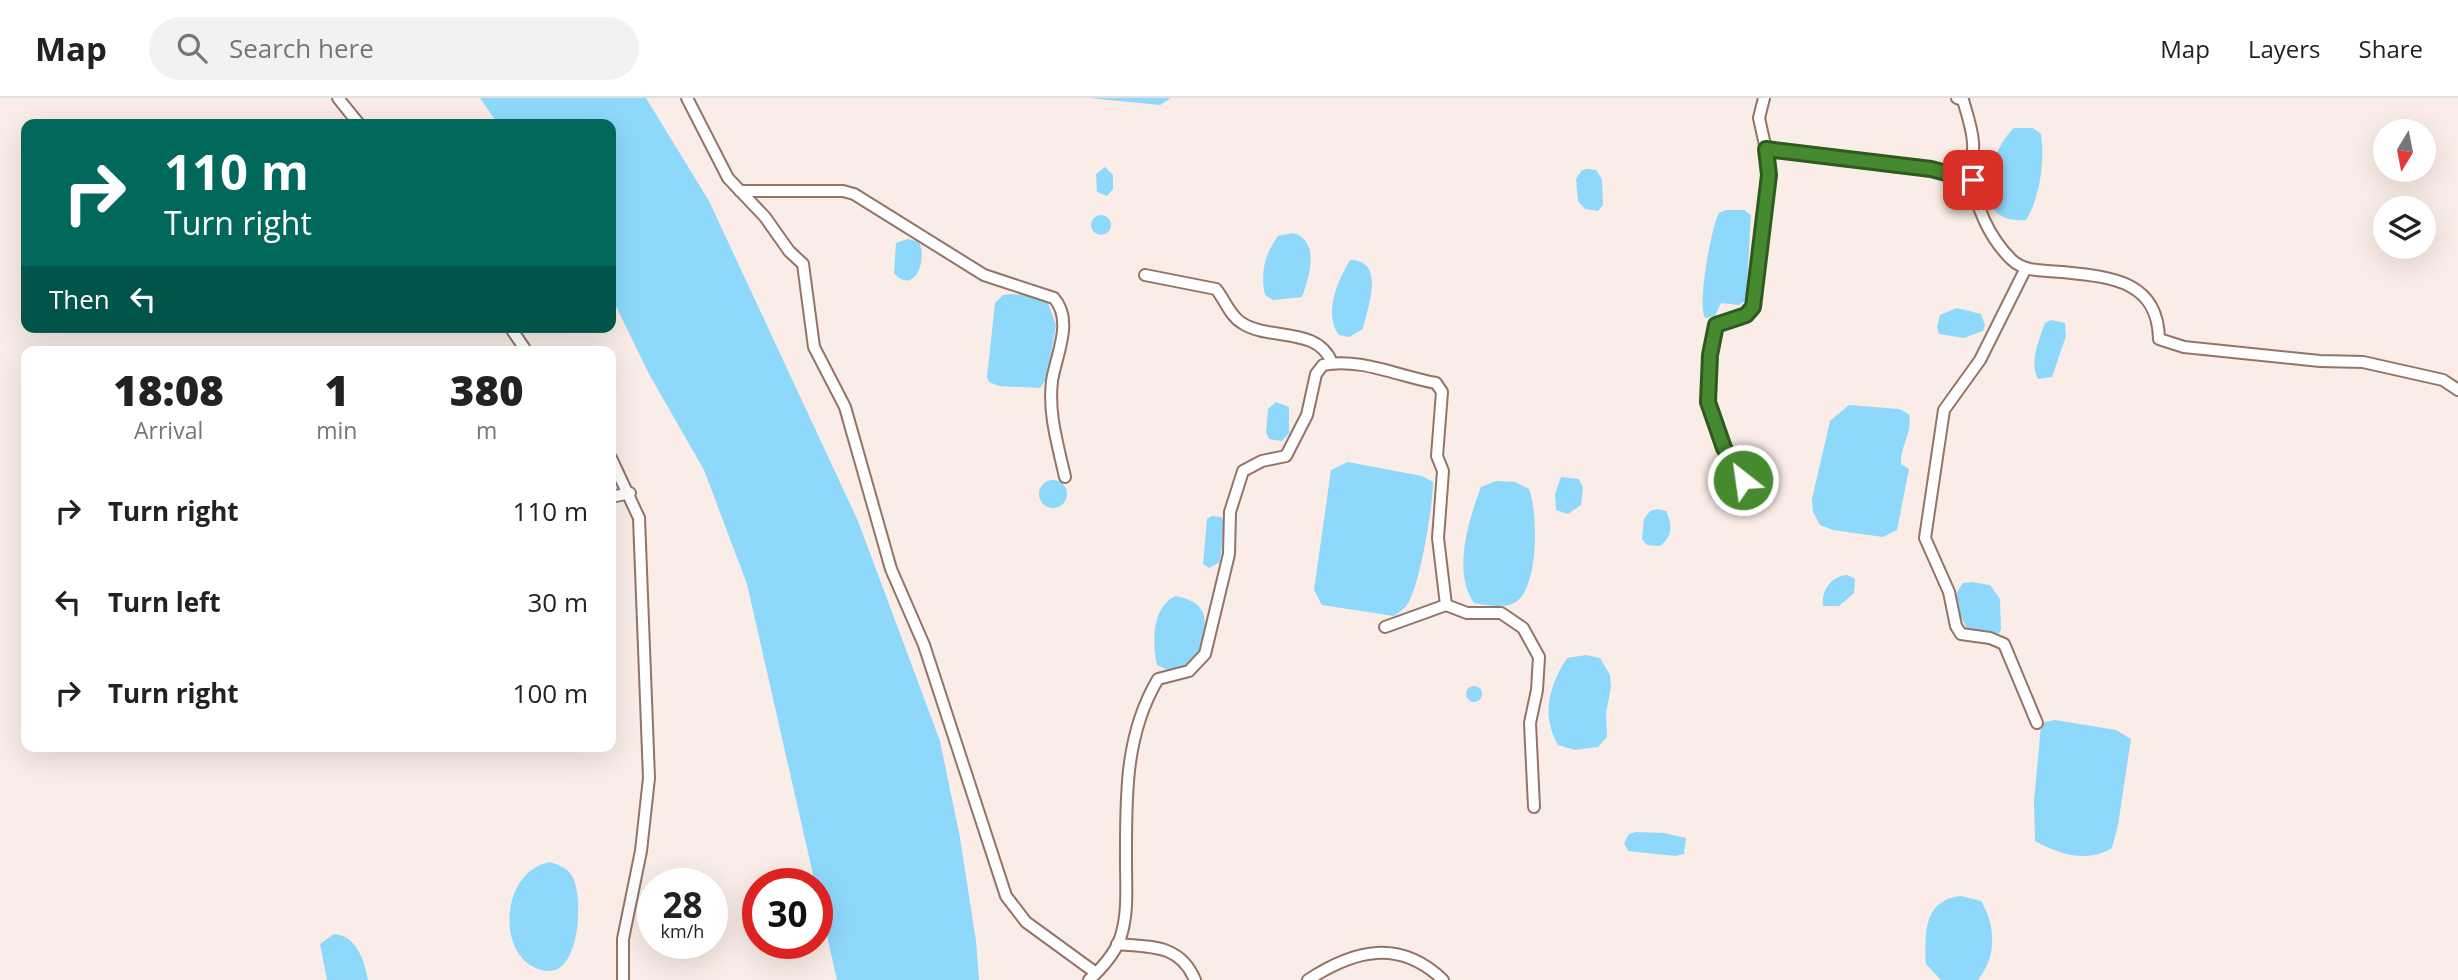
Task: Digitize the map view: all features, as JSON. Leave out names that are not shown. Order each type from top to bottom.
[{"type":"street","points":[[338,98],[355,119]]},
{"type":"street","points":[[687,98],[728,178],[765,217],[789,251],[803,264],[814,347],[845,407],[891,569],[937,682],[1006,896],[1026,922],[1092,977],[1122,935],[1126,783],[1132,742],[1147,698],[1158,680],[1189,671],[1205,654],[1229,554],[1230,512],[1243,471],[1262,461],[1286,456],[1307,415],[1316,374],[1323,365],[1332,363],[1436,383],[1443,392],[1437,456],[1443,471],[1438,538],[1446,604]]},
{"type":"street","points":[[1743,480],[1724,448],[1708,402],[1710,355],[1716,325],[1746,315],[1753,307],[1769,175],[1759,118],[1764,98]]},
{"type":"street","points":[[1957,98],[1963,100],[1973,142],[1973,180],[1992,235],[2014,262],[2026,268],[2064,272],[2134,286],[2153,304],[2159,339],[2184,347],[2320,361],[2363,362],[2443,380],[2458,390]]},
{"type":"street","points":[[1766,149],[1931,169],[1973,180]]},
{"type":"street","points":[[740,191],[843,191],[854,194],[984,275],[1055,298],[1062,307],[1064,325],[1052,380],[1051,413],[1065,477]]},
{"type":"street","points":[[2026,268],[1980,360],[1944,410],[1925,538],[1949,592],[1956,626],[1961,634],[1990,638],[2004,645],[2037,723]]},
{"type":"street","points":[[1145,275],[1216,289],[1232,315],[1244,325],[1309,340],[1327,351],[1332,363]]},
{"type":"street","points":[[616,467],[630,493],[639,518],[649,778],[641,851],[623,939],[623,980]]},
{"type":"street","points":[[616,496],[630,493]]},
{"type":"street","points":[[1385,627],[1446,604],[1467,613],[1501,613],[1524,628],[1539,657],[1537,690],[1530,723],[1534,807]]},
{"type":"street","points":[[1117,944],[1162,948],[1187,962],[1195,980]]},
{"type":"street","points":[[1308,980],[1359,953],[1396,953],[1421,963],[1443,980]]},
{"type":"water","points":[[480,98],[646,98],[709,201],[858,521],[940,741],[960,838],[976,941],[979,980],[837,980],[832,959],[833,868],[812,868],[747,584],[704,470],[649,374],[616,306],[616,119],[495,119]]},
{"type":"water","points":[[1089,98],[1171,98],[1160,105]]},
{"type":"water","points":[[2014,128],[2033,128],[2041,134],[2040,179],[2035,201],[2026,220],[2008,219],[1996,212],[1990,200],[1988,186],[1996,154]]},
{"type":"water","points":[[1105,167],[1113,175],[1113,189],[1107,196],[1097,192],[1096,174]]},
{"type":"water","points":[[1582,170],[1596,170],[1602,179],[1603,205],[1598,211],[1585,209],[1578,201],[1576,179]]},
{"type":"water","points":[[1726,210],[1744,210],[1751,215],[1746,300],[1739,305],[1721,303],[1715,316],[1705,318],[1703,298],[1709,249],[1719,213]]},
{"type":"water","points":[[1101,215],[1108,218],[1111,225],[1108,232],[1101,235],[1094,232],[1091,225],[1094,218]]},
{"type":"water","points":[[1293,233],[1307,243],[1310,251],[1310,269],[1305,288],[1302,297],[1273,300],[1265,295],[1263,271],[1267,257],[1278,236]]},
{"type":"water","points":[[908,239],[919,242],[922,258],[917,273],[908,280],[901,279],[894,273],[896,243]]},
{"type":"water","points":[[1350,260],[1361,262],[1368,268],[1372,286],[1363,329],[1349,337],[1339,335],[1334,327],[1332,307],[1337,287]]},
{"type":"water","points":[[1003,295],[1030,296],[1048,303],[1056,325],[1047,378],[1040,388],[999,386],[989,382],[987,377],[995,303]]},
{"type":"water","points":[[1957,308],[1981,314],[1985,325],[1983,331],[1964,338],[1939,334],[1937,327],[1940,315]]},
{"type":"water","points":[[2051,320],[2065,323],[2066,336],[2052,377],[2038,379],[2034,366],[2036,351],[2045,323]]},
{"type":"water","points":[[1276,402],[1289,407],[1289,433],[1282,441],[1269,439],[1266,432],[1268,409]]},
{"type":"water","points":[[1849,405],[1899,409],[1909,414],[1901,464],[1909,469],[1897,530],[1883,537],[1833,530],[1820,525],[1813,512],[1812,499],[1830,421]]},
{"type":"water","points":[[1348,462],[1422,476],[1433,482],[1417,581],[1407,605],[1394,616],[1322,605],[1314,590],[1331,470]]},
{"type":"water","points":[[1561,477],[1579,479],[1583,488],[1581,505],[1568,514],[1556,510],[1555,494]]},
{"type":"water","points":[[1053,480],[1063,484],[1067,494],[1063,504],[1053,508],[1043,504],[1039,494],[1043,484]]},
{"type":"water","points":[[1496,481],[1515,482],[1529,489],[1535,532],[1528,585],[1521,597],[1512,604],[1503,606],[1474,603],[1467,590],[1463,561],[1468,530],[1481,487]]},
{"type":"water","points":[[1650,511],[1666,511],[1670,522],[1669,535],[1660,546],[1647,545],[1642,539],[1644,519]]},
{"type":"water","points":[[1212,516],[1221,517],[1225,521],[1220,562],[1209,568],[1203,564],[1207,519]]},
{"type":"water","points":[[1847,575],[1855,579],[1854,593],[1839,606],[1823,606],[1828,585],[1836,578]]},
{"type":"water","points":[[1963,583],[1990,585],[2000,599],[1999,633],[1967,630],[1957,608],[1956,596]]},
{"type":"water","points":[[1175,596],[1185,598],[1198,606],[1205,625],[1194,661],[1186,668],[1172,672],[1157,665],[1154,636],[1162,608]]},
{"type":"water","points":[[1586,655],[1600,658],[1610,675],[1611,687],[1606,713],[1607,737],[1598,747],[1575,750],[1558,745],[1550,723],[1549,701],[1567,658]]},
{"type":"water","points":[[1471,686],[1477,686],[1482,694],[1480,700],[1471,702],[1466,697],[1466,691]]},
{"type":"water","points":[[2055,720],[2116,730],[2131,739],[2118,825],[2112,848],[2103,853],[2074,855],[2035,841],[2034,801],[2041,726],[2045,722]]},
{"type":"water","points":[[1664,833],[1686,838],[1684,854],[1675,856],[1628,851],[1624,843],[1629,834]]},
{"type":"water","points":[[550,862],[565,869],[572,876],[578,899],[578,915],[573,947],[567,959],[559,968],[549,971],[532,966],[519,955],[509,920],[512,900],[520,883],[532,869]]},
{"type":"water","points":[[1961,896],[1981,901],[1986,911],[1992,931],[1989,961],[1978,980],[1941,980],[1926,964],[1929,920],[1939,904]]},
{"type":"water","points":[[334,934],[354,944],[362,957],[368,980],[327,980],[320,944]]},
{"type":"route","points":[[1743,480],[1724,448],[1708,402],[1710,355],[1716,325],[1723,320],[1746,315],[1753,307],[1769,175],[1766,149],[1931,169],[1973,180]]}]
